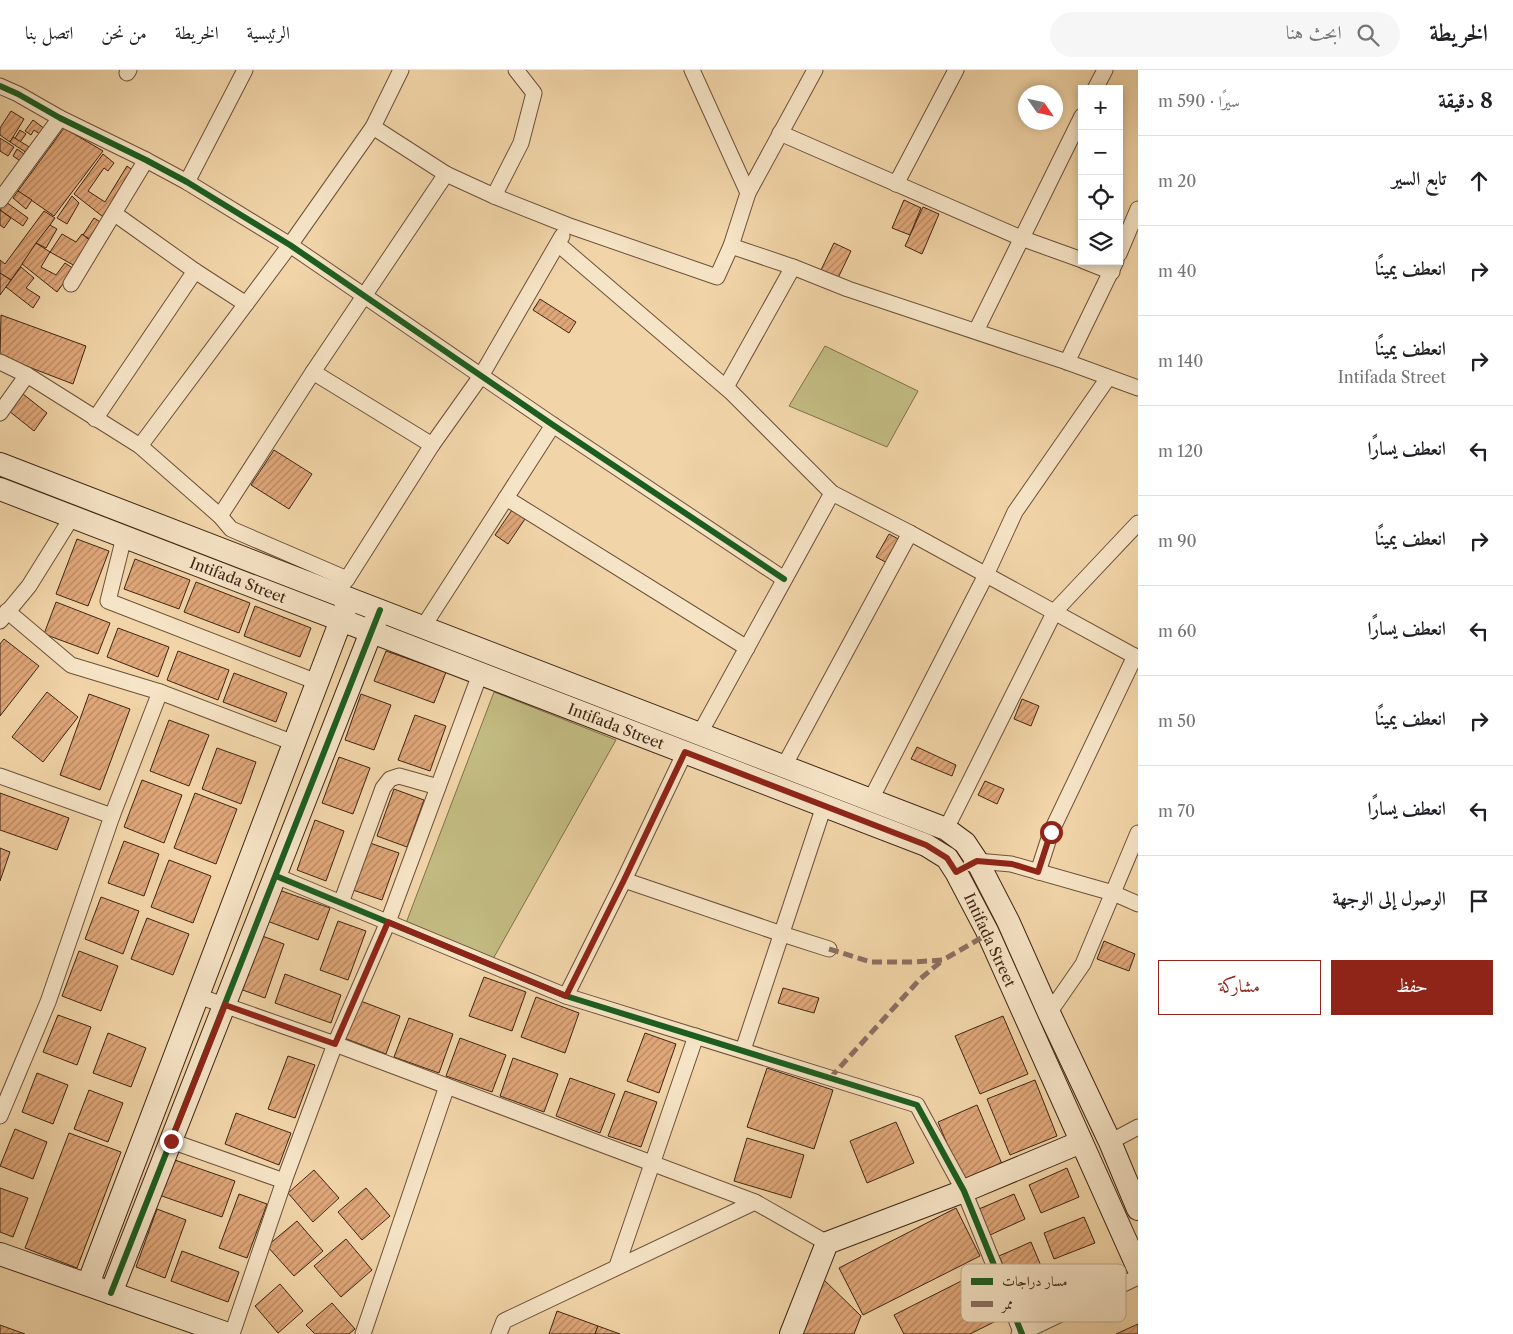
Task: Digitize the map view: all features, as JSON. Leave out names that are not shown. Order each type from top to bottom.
[{"type":"main road","name":"Intifada Street","points":[[0,464],[344,590],[380,610],[937,825],[964,843],[977,861],[1008,921],[1048,1013],[1110,1142],[1138,1209]]},
{"type":"main road","name":"Intifada Street","points":[[0,489],[920,843],[947,858],[988,934],[1138,1268]]},
{"type":"main road","points":[[88,1284],[341,620],[344,590]]},
{"type":"main road","points":[[111,1293],[380,610]]},
{"type":"main road","points":[[791,1334],[827,1243],[964,1191],[1081,1142]]},
{"type":"main road","points":[[0,1254],[230,1334]]},
{"type":"street","points":[[187,182],[245,70]]},
{"type":"street","points":[[140,446],[290,245],[373,128],[401,70]]},
{"type":"street","points":[[494,196],[521,143],[534,94],[516,70]]},
{"type":"street","points":[[692,70],[748,193]]},
{"type":"street","points":[[373,128],[446,174],[494,196],[568,225],[716,277],[731,246],[748,193],[815,70]]},
{"type":"street","points":[[896,184],[956,70]]},
{"type":"street","points":[[1097,85],[1105,70]]},
{"type":"street","points":[[0,86],[187,182],[290,245],[553,426],[784,579]]},
{"type":"street","points":[[0,200],[60,118]]},
{"type":"street","points":[[976,331],[1078,124]]},
{"type":"street","points":[[780,133],[1021,238],[1078,259]]},
{"type":"street","points":[[71,284],[146,160]]},
{"type":"street","points":[[220,516],[313,372],[446,174]]},
{"type":"street","points":[[1123,245],[1137,213]]},
{"type":"street","points":[[115,214],[195,271],[246,304]]},
{"type":"street","points":[[0,362],[27,375],[140,446],[220,516],[231,529],[344,590],[432,445],[482,376],[568,225]]},
{"type":"street","points":[[558,244],[726,387],[832,493],[1055,611],[1136,657],[1051,832],[1038,872]]},
{"type":"street","points":[[731,246],[793,267],[848,289],[1067,362],[1138,388]]},
{"type":"street","points":[[1067,362],[1114,266]]},
{"type":"street","points":[[726,387],[793,267]]},
{"type":"street","points":[[95,419],[195,271]]},
{"type":"street","points":[[313,372],[432,445]]},
{"type":"street","points":[[0,413],[27,375]]},
{"type":"street","points":[[871,799],[986,575],[1015,512],[1108,378]]},
{"type":"street","points":[[423,627],[553,426]]},
{"type":"street","points":[[700,733],[832,493]]},
{"type":"street","points":[[506,498],[747,648]]},
{"type":"street","points":[[72,517],[30,586],[4,616],[71,665],[160,692],[294,743]]},
{"type":"street","points":[[920,843],[937,825],[1055,611],[1138,523]]},
{"type":"street","points":[[784,766],[910,533]]},
{"type":"street","points":[[124,537],[108,601],[318,682]]},
{"type":"street","points":[[230,1334],[335,1044],[388,922],[480,674]]},
{"type":"street","points":[[0,1116],[48,1002],[112,816],[160,692]]},
{"type":"street","points":[[566,996],[685,752]]},
{"type":"street","points":[[0,776],[112,816]]},
{"type":"street","points":[[341,903],[383,788],[390,779],[400,776],[438,787]]},
{"type":"street","points":[[743,1050],[824,806]]},
{"type":"street","points":[[1048,1013],[1083,964],[1138,833]]},
{"type":"street","points":[[956,872],[977,861],[1012,864],[1113,893],[1138,904]]},
{"type":"street","points":[[276,876],[566,996],[917,1105],[964,1191],[993,1264]]},
{"type":"street","points":[[624,880],[829,949]]},
{"type":"street","points":[[198,996],[335,1044],[754,1202],[827,1243]]},
{"type":"street","points":[[617,1266],[696,1036]]},
{"type":"street","points":[[363,1334],[447,1086]]},
{"type":"street","points":[[1110,1142],[1138,1127]]},
{"type":"street","points":[[171,1141],[284,1181]]},
{"type":"street","points":[[498,1334],[504,1321],[754,1202]]},
{"type":"street","points":[[1126,1283],[1138,1277]]},
{"type":"street","points":[[1016,1322],[1021,1334],[1046,1322]]},
{"type":"shaded area","points":[[825,346],[918,391],[887,447],[789,406]]},
{"type":"shaded area","points":[[494,692],[616,740],[493,959],[406,923]]},
{"type":"building","points":[[11,111],[24,119],[10,142],[0,135],[0,128]]},
{"type":"building","points":[[33,120],[45,129],[41,135],[34,130],[31,135],[25,131]]},
{"type":"building","points":[[64,128],[103,151],[54,216],[18,191]]},
{"type":"building","points":[[20,130],[26,134],[20,142],[15,138]]},
{"type":"building","points":[[13,137],[31,148],[27,153],[10,142]]},
{"type":"building","points":[[0,138],[14,147],[8,156],[0,151]]},
{"type":"building","points":[[17,149],[27,156],[23,163],[13,156]]},
{"type":"building","points":[[103,154],[114,163],[108,171],[104,168],[88,191],[105,202],[127,166],[135,172],[107,220],[74,194]]},
{"type":"building","points":[[18,191],[32,200],[26,209],[13,198]]},
{"type":"building","points":[[72,196],[79,203],[67,224],[57,218]]},
{"type":"building","points":[[904,200],[921,208],[910,235],[892,228]]},
{"type":"building","points":[[6,202],[28,218],[23,226],[0,210]]},
{"type":"building","points":[[923,207],[939,214],[922,254],[905,246]]},
{"type":"building","points":[[0,210],[11,218],[4,228],[0,225]]},
{"type":"building","points":[[44,211],[55,218],[11,280],[0,273],[0,260],[5,264]]},
{"type":"building","points":[[94,218],[105,225],[93,241],[83,235]]},
{"type":"building","points":[[50,225],[57,229],[46,248],[36,243]]},
{"type":"building","points":[[62,234],[76,242],[82,234],[92,242],[75,266],[50,252]]},
{"type":"building","points":[[36,243],[50,252],[41,267],[56,275],[65,263],[74,269],[57,292],[22,264]]},
{"type":"building","points":[[834,243],[851,251],[838,278],[821,270]]},
{"type":"building","points":[[21,267],[34,278],[26,288],[40,297],[33,308],[6,287]]},
{"type":"building","points":[[0,273],[11,280],[0,295]]},
{"type":"building","points":[[540,299],[576,322],[569,333],[533,310]]},
{"type":"building","points":[[1,315],[86,346],[73,384],[0,356]]},
{"type":"building","points":[[23,394],[47,413],[34,431],[9,411]]},
{"type":"building","points":[[274,450],[312,474],[289,509],[251,485]]},
{"type":"building","points":[[512,510],[525,519],[508,544],[495,535]]},
{"type":"building","points":[[889,534],[904,542],[891,565],[876,557]]},
{"type":"building","points":[[77,539],[109,551],[88,606],[56,594]]},
{"type":"building","points":[[135,559],[190,580],[179,609],[124,589]]},
{"type":"building","points":[[196,582],[250,603],[239,633],[184,612]]},
{"type":"building","points":[[56,602],[110,623],[98,654],[44,634]]},
{"type":"building","points":[[255,606],[311,628],[300,657],[244,636]]},
{"type":"building","points":[[118,628],[169,647],[158,677],[107,657]]},
{"type":"building","points":[[4,639],[39,666],[0,716],[0,644]]},
{"type":"building","points":[[178,651],[229,670],[218,700],[167,680]]},
{"type":"building","points":[[386,651],[446,672],[434,703],[374,681]]},
{"type":"building","points":[[234,673],[287,693],[276,722],[223,702]]},
{"type":"building","points":[[47,692],[78,717],[43,762],[12,737]]},
{"type":"building","points":[[89,694],[130,709],[100,790],[60,775]]},
{"type":"building","points":[[361,694],[391,705],[374,750],[345,740]]},
{"type":"building","points":[[1022,699],[1039,706],[1031,726],[1014,719]]},
{"type":"building","points":[[415,715],[446,726],[430,771],[398,760]]},
{"type":"building","points":[[169,720],[209,735],[189,786],[150,771]]},
{"type":"building","points":[[917,747],[956,765],[952,776],[911,759]]},
{"type":"building","points":[[217,748],[256,762],[241,804],[202,789]]},
{"type":"building","points":[[339,757],[370,768],[353,814],[322,803]]},
{"type":"building","points":[[142,780],[182,795],[164,843],[124,827]]},
{"type":"building","points":[[985,781],[1004,789],[997,804],[978,795]]},
{"type":"building","points":[[394,789],[424,800],[407,847],[377,836]]},
{"type":"building","points":[[0,793],[69,818],[57,850],[0,830]]},
{"type":"building","points":[[195,793],[237,809],[216,864],[174,848]]},
{"type":"building","points":[[315,820],[344,831],[326,881],[297,870]]},
{"type":"building","points":[[124,841],[159,854],[144,896],[108,883]]},
{"type":"building","points":[[367,842],[399,853],[382,900],[350,889]]},
{"type":"building","points":[[0,848],[10,852],[0,881]]},
{"type":"building","points":[[169,860],[211,876],[193,923],[151,907]]},
{"type":"building","points":[[279,890],[330,908],[318,940],[267,921]]},
{"type":"building","points":[[101,897],[139,911],[123,954],[85,939]]},
{"type":"building","points":[[147,918],[189,934],[173,975],[131,959]]},
{"type":"building","points":[[338,921],[366,931],[348,980],[320,970]]},
{"type":"building","points":[[257,934],[284,944],[265,998],[237,988]]},
{"type":"building","points":[[1104,941],[1135,954],[1129,971],[1097,959]]},
{"type":"building","points":[[79,951],[118,966],[101,1011],[62,996]]},
{"type":"building","points":[[285,974],[341,995],[331,1023],[275,1003]]},
{"type":"building","points":[[484,977],[526,992],[512,1031],[469,1016]]},
{"type":"building","points":[[783,988],[819,998],[814,1013],[778,1003]]},
{"type":"building","points":[[536,997],[579,1013],[565,1053],[521,1037]]},
{"type":"building","points":[[358,1000],[400,1016],[386,1054],[344,1038]]},
{"type":"building","points":[[58,1015],[91,1027],[77,1065],[43,1052]]},
{"type":"building","points":[[1003,1016],[1028,1074],[980,1094],[955,1036]]},
{"type":"building","points":[[409,1018],[453,1034],[439,1073],[394,1057]]},
{"type":"building","points":[[108,1033],[146,1048],[131,1087],[93,1073]]},
{"type":"building","points":[[645,1033],[676,1044],[659,1093],[627,1081]]},
{"type":"building","points":[[460,1038],[506,1055],[492,1092],[446,1076]]},
{"type":"building","points":[[288,1056],[315,1065],[295,1118],[268,1109]]},
{"type":"building","points":[[513,1058],[558,1074],[544,1112],[500,1096]]},
{"type":"building","points":[[767,1068],[833,1090],[814,1149],[747,1127]]},
{"type":"building","points":[[37,1073],[68,1085],[53,1124],[22,1112]]},
{"type":"building","points":[[570,1078],[615,1094],[600,1133],[556,1116]]},
{"type":"building","points":[[1035,1080],[1057,1136],[1010,1155],[987,1099]]},
{"type":"building","points":[[89,1090],[123,1103],[108,1142],[74,1129]]},
{"type":"building","points":[[625,1091],[657,1102],[641,1147],[608,1136]]},
{"type":"building","points":[[977,1105],[1002,1164],[962,1180],[938,1122]]},
{"type":"building","points":[[236,1113],[291,1133],[279,1165],[225,1144]]},
{"type":"building","points":[[896,1122],[914,1163],[867,1183],[850,1141]]},
{"type":"building","points":[[15,1129],[47,1142],[33,1179],[0,1166]]},
{"type":"building","points":[[69,1133],[121,1152],[77,1268],[25,1248]]},
{"type":"building","points":[[747,1138],[804,1155],[791,1198],[734,1181]]},
{"type":"building","points":[[172,1159],[235,1181],[222,1217],[159,1195]]},
{"type":"building","points":[[1067,1168],[1079,1197],[1041,1213],[1029,1185]]},
{"type":"building","points":[[314,1170],[339,1198],[313,1222],[288,1193]]},
{"type":"building","points":[[0,1188],[28,1198],[13,1237],[0,1232]]},
{"type":"building","points":[[366,1188],[390,1216],[362,1240],[338,1212]]},
{"type":"building","points":[[239,1194],[267,1204],[247,1258],[219,1248]]},
{"type":"building","points":[[1014,1194],[1025,1219],[990,1235],[979,1209]]},
{"type":"building","points":[[956,1208],[980,1256],[863,1315],[839,1268]]},
{"type":"building","points":[[157,1209],[186,1220],[165,1278],[136,1267]]},
{"type":"building","points":[[1084,1217],[1095,1243],[1054,1259],[1044,1233]]},
{"type":"building","points":[[297,1221],[323,1251],[294,1276],[267,1246]]},
{"type":"building","points":[[346,1239],[372,1270],[341,1297],[314,1266]]},
{"type":"building","points":[[1031,1242],[1040,1264],[1003,1264],[999,1256]]},
{"type":"building","points":[[182,1251],[239,1272],[228,1302],[171,1281]]},
{"type":"building","points":[[820,1276],[861,1316],[854,1334],[798,1334]]},
{"type":"building","points":[[961,1281],[961,1322],[994,1322],[970,1334],[904,1334],[894,1315]]},
{"type":"building","points":[[280,1284],[303,1311],[278,1333],[255,1306]]},
{"type":"building","points":[[332,1303],[355,1329],[349,1334],[315,1334],[306,1325]]},
{"type":"building","points":[[557,1311],[598,1326],[595,1334],[549,1334]]},
{"type":"building","points":[[1138,1324],[1138,1334],[1116,1334]]},
{"type":"building","points":[[0,1325],[25,1334],[0,1334]]},
{"type":"building","points":[[598,1326],[620,1334],[595,1334]]},
{"type":"marked path","points":[[829,949],[871,962],[943,960],[988,934]]},
{"type":"marked path","points":[[830,1078],[920,979],[943,960]]},
{"type":"cycle path","points":[[0,86],[187,182],[290,245],[553,425],[784,579]]},
{"type":"cycle path","points":[[111,1293],[380,610]]},
{"type":"cycle path","points":[[276,876],[566,996],[917,1105],[964,1191],[994,1264]]},
{"type":"cycle path","points":[[1017,1322],[1022,1334]]},
{"type":"route","points":[[171,1141],[225,1005],[335,1044],[388,922],[566,996],[685,752],[926,845],[947,858],[956,872],[977,861],[1012,864],[1038,872],[1051,832]]}]
